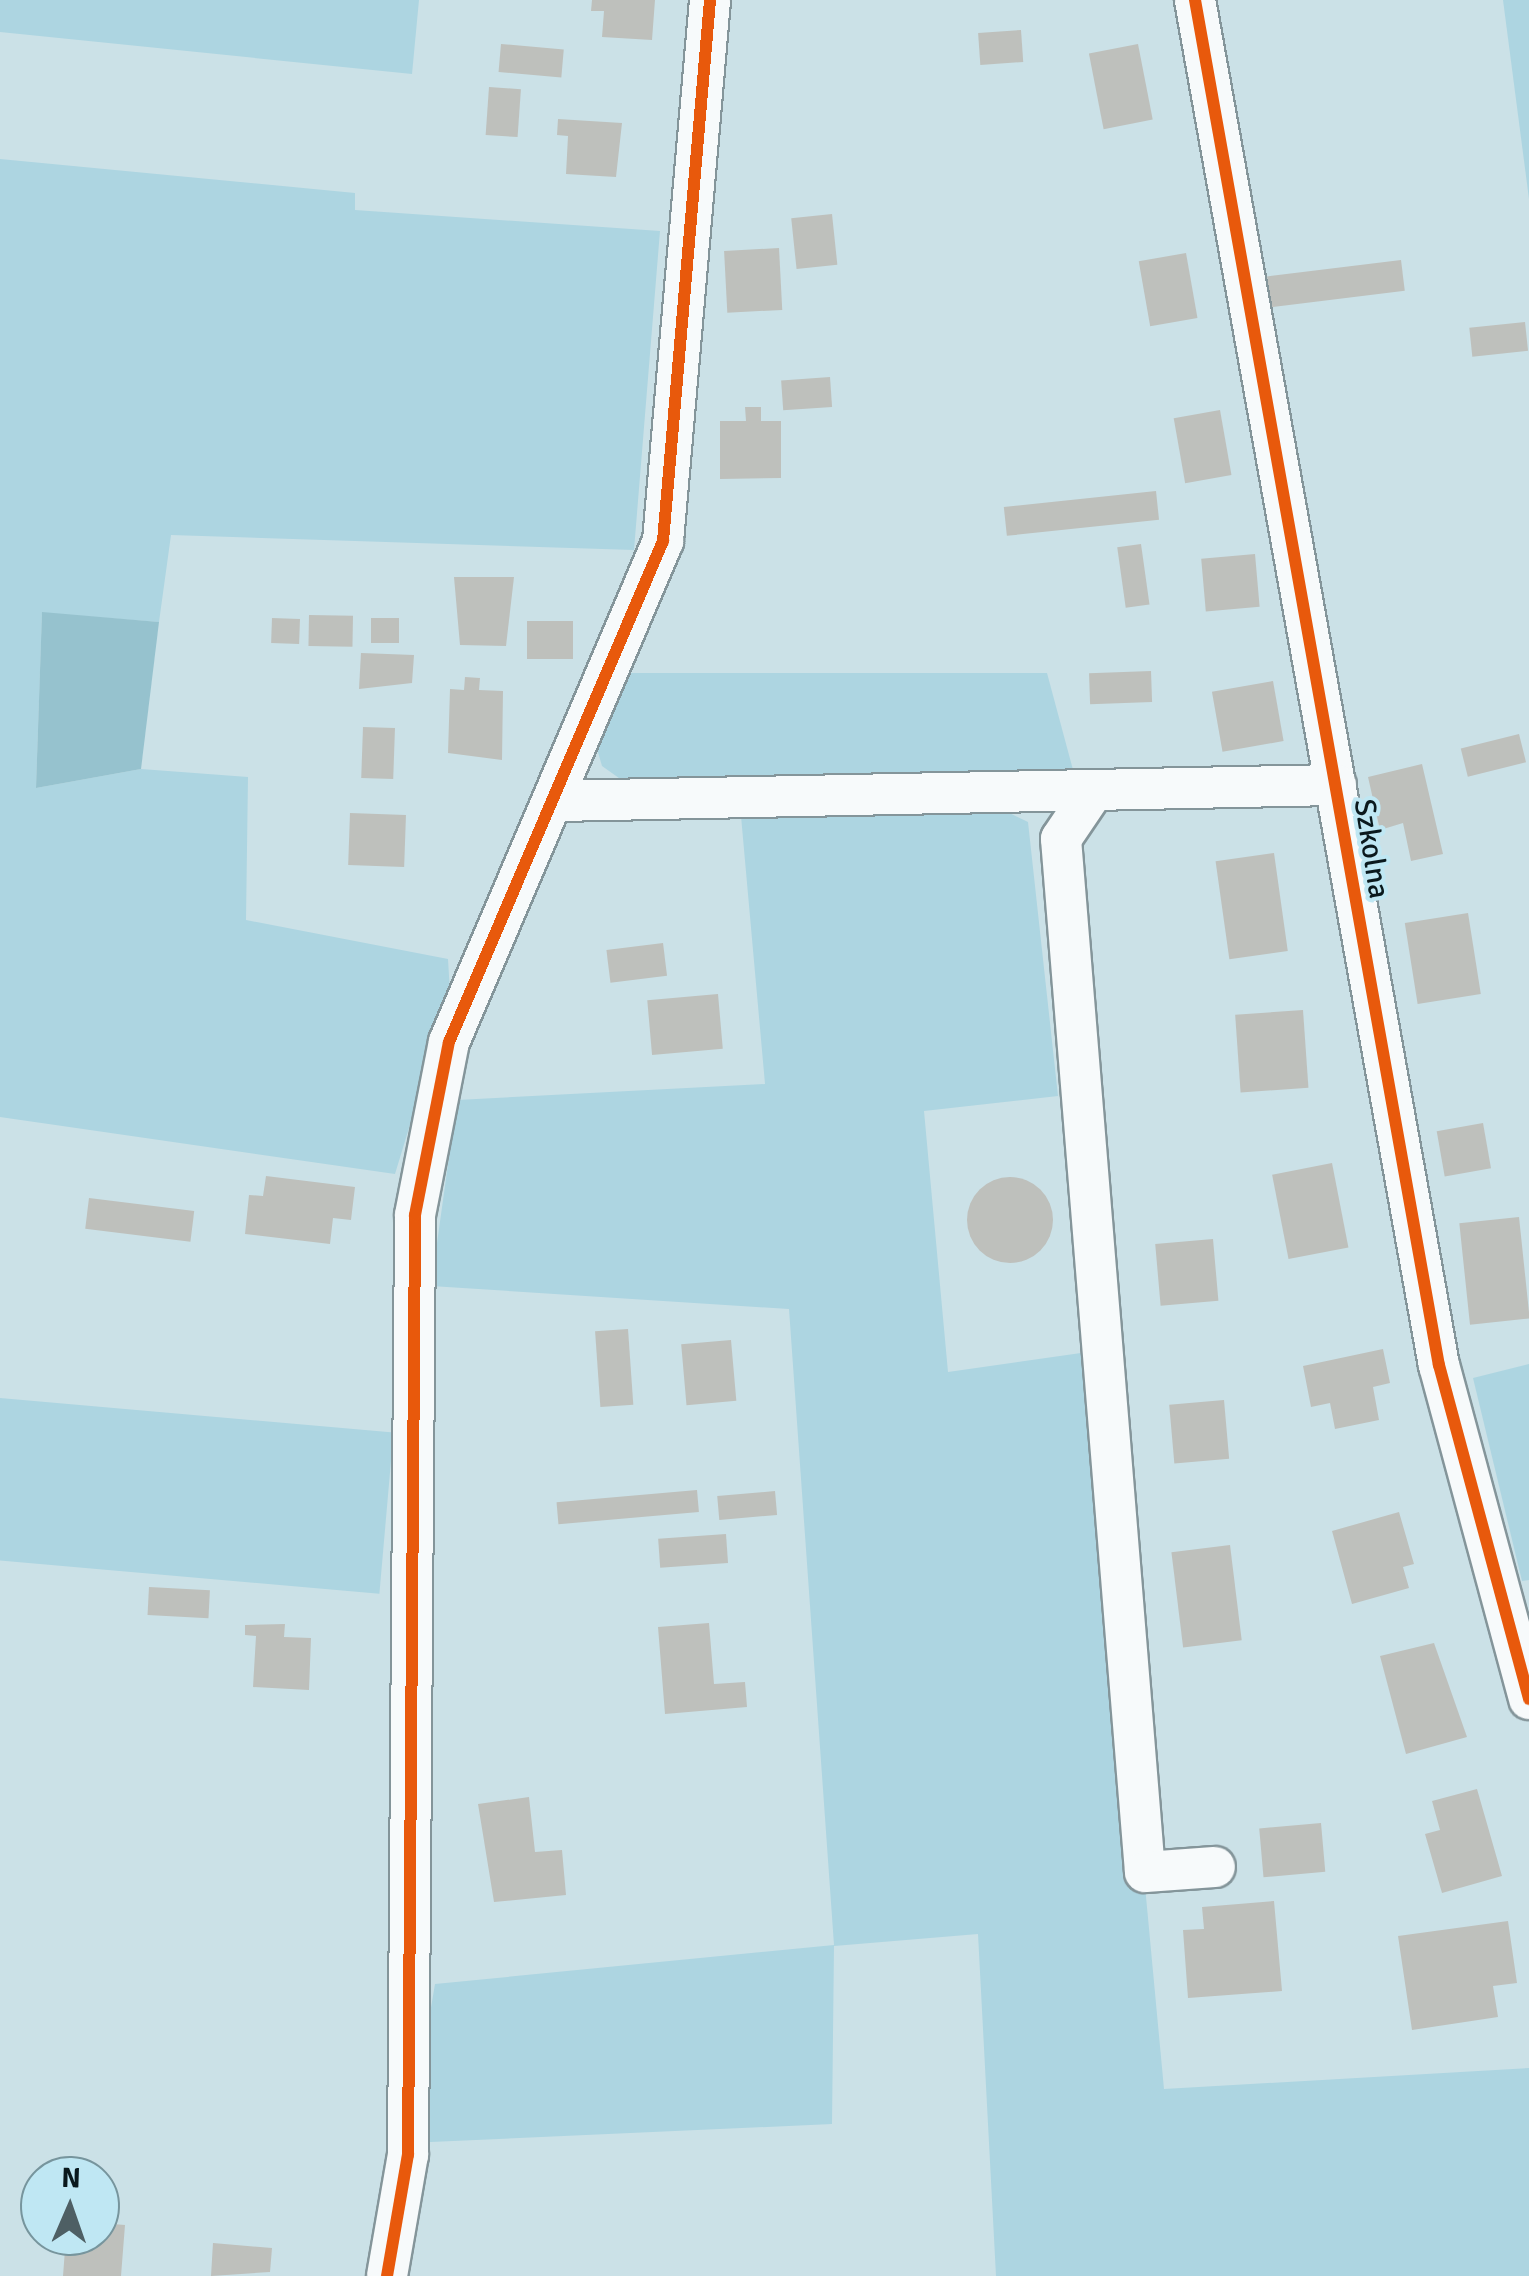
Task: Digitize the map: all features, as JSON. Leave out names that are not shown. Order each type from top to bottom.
[{"type":"street","points":[[387,2276],[408,2155],[414,1215],[448,1042],[558,801],[600,675],[663,541],[710,0]]},
{"type":"street","name":"Szkolna","points":[[1195,0],[1439,1365],[1529,1700]]},
{"type":"street","name":"Szkolna","points":[[558,801],[1336,786]]},
{"type":"street","points":[[1060,839],[1094,790]]},
{"type":"street","points":[[1016,792],[1060,839],[1146,1872],[1215,1867]]},
{"type":"shaded area","points":[[0,0],[419,0],[412,74],[0,32]]},
{"type":"shaded area","points":[[1503,0],[1529,0],[1529,199]]},
{"type":"shaded area","points":[[0,159],[355,193],[355,210],[660,231],[634,550],[171,535],[159,622],[42,613],[36,788],[141,769],[248,777],[246,920],[448,959],[450,993],[395,1174],[0,1117]]},
{"type":"shaded area","points":[[42,612],[159,622],[141,769],[36,788]]},
{"type":"shaded area","points":[[626,673],[1047,673],[1076,781],[626,783],[602,766],[595,742]]},
{"type":"shaded area","points":[[991,804],[1028,822],[1058,1096],[924,1111],[948,1372],[1095,1351],[1164,2089],[1529,2068],[1529,2276],[996,2276],[978,1934],[834,1946],[832,2124],[408,2143],[435,1984],[834,1945],[789,1309],[431,1286],[457,1100],[765,1084],[741,816]]},
{"type":"shaded area","points":[[1529,1364],[1529,1580],[1522,1581],[1473,1378]]},
{"type":"shaded area","points":[[0,1398],[393,1432],[379,1594],[0,1561]]},
{"type":"building","points":[[592,0],[655,0],[652,40],[602,37],[604,11],[591,11]]},
{"type":"building","points":[[1021,30],[1023,62],[980,65],[978,33]]},
{"type":"building","points":[[501,44],[564,49],[561,77],[499,72]]},
{"type":"building","points":[[1138,44],[1153,120],[1104,129],[1089,54]]},
{"type":"building","points":[[489,87],[521,89],[518,137],[486,135]]},
{"type":"building","points":[[558,119],[622,123],[616,177],[566,174],[568,136],[557,135]]},
{"type":"building","points":[[832,214],[837,265],[797,269],[791,218]]},
{"type":"building","points":[[779,248],[782,310],[727,313],[724,251]]},
{"type":"building","points":[[1186,253],[1197,318],[1150,326],[1139,261]]},
{"type":"building","points":[[1401,260],[1405,291],[1271,307],[1267,276]]},
{"type":"building","points":[[1525,322],[1528,351],[1472,357],[1469,328]]},
{"type":"building","points":[[830,377],[832,407],[783,410],[781,380]]},
{"type":"building","points":[[745,407],[761,407],[761,421],[781,421],[781,478],[720,479],[720,421],[746,421]]},
{"type":"building","points":[[1220,410],[1231,475],[1185,483],[1174,418]]},
{"type":"building","points":[[1156,491],[1159,520],[1007,536],[1004,507]]},
{"type":"building","points":[[1141,544],[1149,604],[1126,608],[1117,547]]},
{"type":"building","points":[[1255,554],[1260,607],[1206,612],[1201,559]]},
{"type":"building","points":[[454,577],[514,577],[506,646],[460,645]]},
{"type":"building","points":[[309,615],[353,616],[352,647],[308,646]]},
{"type":"building","points":[[272,618],[300,619],[299,644],[271,643]]},
{"type":"building","points":[[371,618],[399,618],[399,643],[371,643]]},
{"type":"building","points":[[527,621],[573,621],[573,659],[527,659]]},
{"type":"building","points":[[361,653],[414,655],[412,683],[359,689]]},
{"type":"building","points":[[1151,671],[1152,702],[1090,704],[1089,673]]},
{"type":"building","points":[[465,677],[480,678],[479,690],[503,691],[502,760],[448,753],[450,689],[464,690]]},
{"type":"building","points":[[1273,681],[1284,741],[1223,752],[1212,692]]},
{"type":"building","points":[[363,727],[395,728],[393,779],[361,778]]},
{"type":"building","points":[[1519,734],[1526,762],[1468,777],[1461,749]]},
{"type":"building","points":[[1422,764],[1443,854],[1411,861],[1403,823],[1380,830],[1368,777]]},
{"type":"building","points":[[350,813],[406,815],[404,867],[348,865]]},
{"type":"building","points":[[1274,853],[1288,951],[1229,959],[1216,861]]},
{"type":"building","points":[[1468,913],[1481,994],[1418,1004],[1405,923]]},
{"type":"building","points":[[663,943],[667,976],[610,983],[606,950]]},
{"type":"building","points":[[718,994],[723,1049],[652,1055],[647,1000]]},
{"type":"building","points":[[1303,1010],[1308,1088],[1241,1093],[1235,1015]]},
{"type":"building","points":[[1483,1123],[1491,1168],[1445,1176],[1437,1131]]},
{"type":"building","points":[[1332,1163],[1348,1247],[1289,1259],[1272,1175]]},
{"type":"building","points":[[266,1176],[355,1187],[351,1220],[333,1218],[330,1244],[245,1234],[249,1195],[263,1196]]},
{"type":"building","points":[[1010,1177],[1027,1180],[1041,1189],[1050,1203],[1050,1237],[1041,1251],[1027,1260],[1010,1263],[993,1260],[979,1251],[970,1237],[967,1220],[970,1203],[979,1189],[993,1180]]},
{"type":"building","points":[[89,1198],[194,1211],[190,1242],[85,1229]]},
{"type":"building","points":[[1519,1217],[1529,1319],[1470,1325],[1459,1223]]},
{"type":"building","points":[[1213,1239],[1218,1301],[1161,1306],[1155,1244]]},
{"type":"building","points":[[628,1329],[633,1405],[600,1407],[595,1331]]},
{"type":"building","points":[[731,1340],[736,1401],[687,1405],[681,1344]]},
{"type":"building","points":[[1383,1349],[1390,1383],[1373,1387],[1379,1420],[1335,1429],[1330,1403],[1311,1407],[1303,1366]]},
{"type":"building","points":[[1224,1400],[1229,1459],[1174,1464],[1169,1405]]},
{"type":"building","points":[[697,1490],[699,1512],[558,1524],[557,1502]]},
{"type":"building","points":[[775,1491],[777,1515],[719,1520],[717,1496]]},
{"type":"building","points":[[1399,1512],[1414,1564],[1403,1567],[1409,1588],[1352,1604],[1332,1531]]},
{"type":"building","points":[[726,1534],[728,1563],[660,1568],[658,1539]]},
{"type":"building","points":[[1230,1545],[1242,1640],[1183,1647],[1171,1552]]},
{"type":"building","points":[[149,1587],[210,1590],[208,1618],[148,1615]]},
{"type":"building","points":[[709,1623],[714,1684],[745,1682],[747,1707],[665,1714],[658,1627]]},
{"type":"building","points":[[285,1624],[284,1637],[311,1638],[309,1690],[253,1687],[256,1636],[245,1635],[245,1625]]},
{"type":"building","points":[[1434,1643],[1467,1737],[1406,1754],[1380,1656]]},
{"type":"building","points":[[1477,1789],[1502,1876],[1442,1893],[1425,1834],[1440,1830],[1432,1801]]},
{"type":"building","points":[[529,1797],[535,1852],[562,1850],[566,1895],[494,1902],[478,1804]]},
{"type":"building","points":[[1321,1823],[1325,1872],[1264,1877],[1259,1828]]},
{"type":"building","points":[[1274,1901],[1282,1991],[1188,1998],[1183,1930],[1204,1929],[1202,1907]]},
{"type":"building","points":[[1508,1921],[1517,1983],[1493,1986],[1498,2017],[1412,2030],[1398,1936]]},
{"type":"building","points":[[120,2225],[125,2225],[121,2276],[63,2276],[64,2256],[120,2256]]},
{"type":"building","points":[[213,2243],[272,2248],[270,2272],[211,2276]]},
{"type":"cycle path","points":[[387,2276],[408,2155],[415,1215],[449,1042],[663,541],[710,0]]},
{"type":"cycle path","points":[[1195,0],[1439,1365],[1529,1699]]}]
